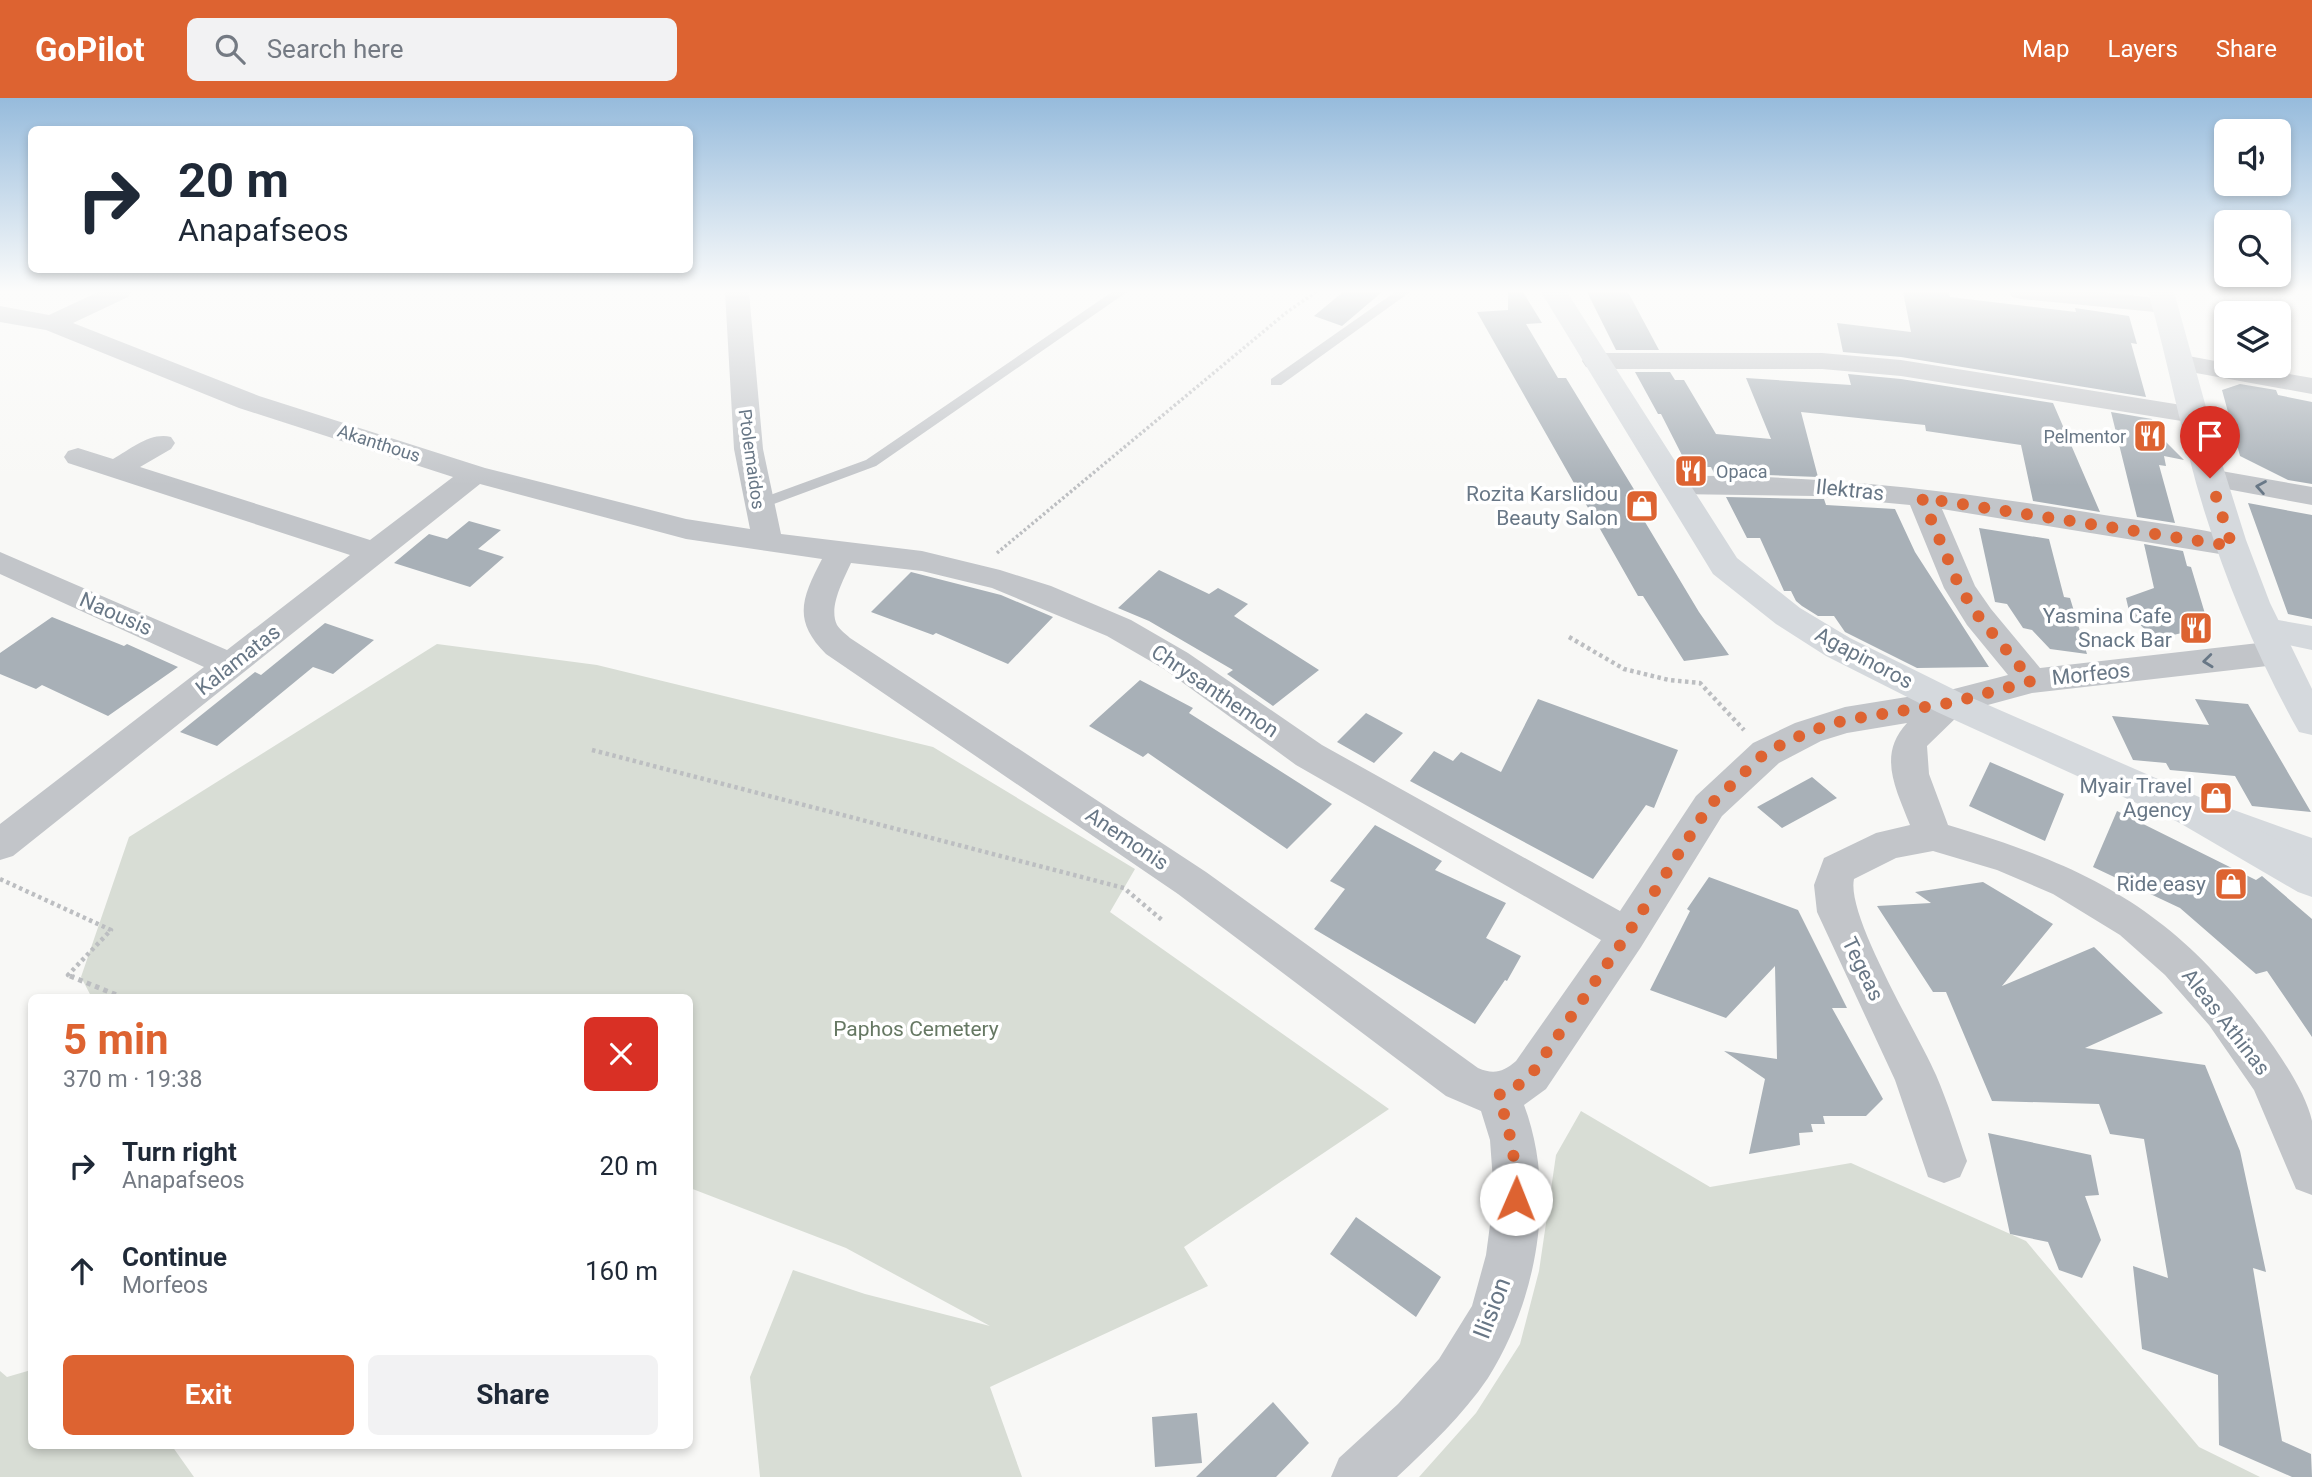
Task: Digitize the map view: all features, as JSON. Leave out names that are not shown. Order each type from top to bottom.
[{"type":"main road","name":"Agapinoros","points":[[1592,356],[1725,566],[1757,593],[1838,647],[1950,703],[2192,811],[2312,855]]},
{"type":"main road","points":[[2181,356],[2210,478],[2232,546],[2272,642],[2312,722]]},
{"type":"main road","points":[[2272,642],[2312,638]]},
{"type":"main road","points":[[2272,642],[2312,651]]},
{"type":"main road","points":[[2192,811],[2312,880]]},
{"type":"street","name":"Akanthous","points":[[135,356],[249,402],[475,474],[687,529],[768,540]]},
{"type":"street","name":"Ptolemaidos","points":[[741,356],[744,405],[757,505],[768,540]]},
{"type":"street","points":[[1595,361],[1712,359],[1836,362],[1901,368],[2194,415]]},
{"type":"street","points":[[2183,363],[2312,386]]},
{"type":"street","points":[[116,469],[161,443]]},
{"type":"street","points":[[78,457],[373,552]]},
{"type":"street","name":"Kalamatas","points":[[3,839],[232,666],[475,474]]},
{"type":"street","points":[[2210,478],[2312,496]]},
{"type":"street","name":"Ilektras","points":[[1674,485],[1734,482],[1818,485],[1922,498],[2232,546]]},
{"type":"street","points":[[1922,498],[1960,588],[1979,617],[2032,681]]},
{"type":"street","name":"Chrysanthemon","points":[[768,540],[922,561],[973,573],[1040,594],[1119,628],[1176,661],[1310,755],[1627,935]]},
{"type":"street","name":"Anemonis","points":[[841,552],[825,589],[819,615],[820,624],[826,634],[838,646],[1192,883],[1462,1082],[1486,1093],[1498,1095]]},
{"type":"street","name":"Naousis","points":[[0,562],[232,666]]},
{"type":"street","name":"Morfeos","points":[[1498,1095],[1511,1091],[1531,1075],[1627,935],[1709,806],[1766,752],[1808,732],[1845,720],[1950,703],[2032,681],[2272,642]]},
{"type":"street","points":[[1933,836],[1908,767],[1908,754],[1910,744],[1950,703]]},
{"type":"street","name":"Tegeas","points":[[1933,836],[1889,844],[1838,869],[1831,885],[1843,927],[1916,1079],[1944,1161]]},
{"type":"street","name":"Aleas Athinas","points":[[1933,836],[2007,858],[2067,883],[2134,923],[2180,962],[2224,1012],[2271,1078],[2312,1173]]},
{"type":"street","name":"Ilision","points":[[1358,1477],[1441,1395],[1470,1360],[1491,1320],[1504,1284],[1512,1240],[1516,1165],[1513,1138],[1498,1095]]},
{"type":"lane","points":[[757,505],[871,463],[1027,356]]},
{"type":"lane","points":[[1276,382],[1312,356]]},
{"type":"path","points":[[973,573],[1234,356]]},
{"type":"path","points":[[1569,637],[1623,669],[1669,680],[1700,683],[1766,752]]},
{"type":"path","points":[[592,750],[1124,888],[1163,920]]},
{"type":"path","points":[[0,879],[111,930],[68,975],[114,994]]},
{"type":"green space","name":"Paphos Cemetery","points":[[437,644],[597,665],[933,747],[1135,869],[1110,912],[1389,1109],[1184,1247],[1208,1286],[990,1387],[1022,1477],[760,1477],[750,1377],[793,1270],[865,1294],[990,1326],[846,1248],[693,1189],[693,994],[90,994],[81,977],[129,837]]},
{"type":"green space","points":[[1581,1111],[1710,1187],[1851,1163],[2026,1241],[2199,1447],[2260,1477],[1419,1477],[1476,1413],[1520,1344],[1539,1271],[1556,1155]]},
{"type":"green space","points":[[0,1371],[7,1377],[28,1371],[28,1449],[174,1449],[194,1477],[0,1477]]},
{"type":"building","points":[[1502,356],[1545,356],[1558,378],[1566,378],[1638,496],[1630,497],[1699,612],[1729,655],[1684,661],[1643,596],[1638,596]]},
{"type":"building","points":[[1893,356],[2135,356],[2146,397]]},
{"type":"building","points":[[1635,372],[1670,372],[1675,380],[1684,380],[1716,434],[1771,439],[1746,378],[1851,385],[1848,374],[1901,379],[2053,403],[2100,512],[2033,501],[2021,445],[1926,431],[1925,425],[1801,412],[1818,477],[1714,473],[1711,467],[1688,467],[1661,414],[1658,414]]},
{"type":"building","points":[[2240,384],[2276,390],[2278,395],[2312,402],[2312,484],[2288,480],[2240,456],[2222,390]]},
{"type":"building","points":[[2111,412],[2152,419],[2156,432],[2184,460],[2164,456],[2166,466],[2159,465],[2175,523],[2137,517]]},
{"type":"building","points":[[1726,497],[1824,499],[1826,505],[1895,509],[1915,552],[1989,667],[1917,668],[1845,632],[1834,616],[1818,616],[1802,606],[1791,591],[1784,591],[1760,538],[1747,538]]},
{"type":"building","points":[[2248,503],[2312,515],[2312,619],[2288,614]]},
{"type":"building","points":[[469,521],[501,530],[478,549],[504,557],[470,587],[394,563],[429,534],[447,539]]},
{"type":"building","points":[[1979,528],[2049,539],[2064,597],[2070,598],[2087,654],[2050,649],[2032,630],[2023,628],[2007,604],[1995,602]]},
{"type":"building","points":[[2144,544],[2183,551],[2187,566],[2191,567],[2209,627],[2155,639],[2130,615],[2126,598],[2154,588]]},
{"type":"building","points":[[1159,570],[1209,594],[1218,588],[1248,604],[1234,616],[1319,670],[1273,706],[1227,674],[1233,670],[1149,621],[1118,608]]},
{"type":"building","points":[[911,572],[1001,595],[1053,617],[1008,664],[936,633],[933,635],[871,612]]},
{"type":"building","points":[[52,617],[124,646],[127,644],[178,667],[108,716],[42,685],[36,689],[0,674],[0,653]]},
{"type":"building","points":[[325,623],[374,640],[333,674],[313,667],[217,746],[180,732],[255,672],[261,675]]},
{"type":"building","points":[[1140,680],[1193,708],[1189,713],[1332,804],[1287,849],[1148,753],[1143,757],[1089,726]]},
{"type":"building","points":[[1538,699],[1678,750],[1654,808],[1646,805],[1593,879],[1410,781],[1434,751],[1453,761],[1461,752],[1501,772]]},
{"type":"building","points":[[2195,699],[2248,704],[2311,812],[2252,806],[2235,776],[2170,770],[2166,763],[2133,760],[2112,716],[2209,725]]},
{"type":"building","points":[[1366,713],[1403,733],[1374,763],[1337,742]]},
{"type":"building","points":[[1990,762],[2064,794],[2045,841],[1969,806]]},
{"type":"building","points":[[1812,777],[1837,798],[1782,828],[1757,807]]},
{"type":"building","points":[[2117,811],[2256,880],[2262,876],[2312,919],[2312,1037],[2267,971],[2256,974],[2180,908],[2093,867]]},
{"type":"building","points":[[1375,825],[1442,861],[1435,870],[1506,903],[1486,938],[1521,956],[1507,981],[1505,980],[1475,1024],[1314,929],[1345,889],[1330,881]]},
{"type":"building","points":[[1709,877],[1798,910],[1847,1008],[1832,1008],[1883,1099],[1866,1116],[1823,1116],[1825,1124],[1811,1124],[1813,1132],[1799,1133],[1800,1145],[1749,1154],[1765,1079],[1724,1051],[1777,1059],[1775,966],[1726,1018],[1650,990],[1690,911],[1687,909]]},
{"type":"building","points":[[1983,882],[2053,924],[2002,986],[2094,947],[2163,1013],[2085,1048],[2205,1065],[2240,1151],[2266,1272],[2253,1268],[2282,1441],[2311,1454],[2312,1477],[2292,1477],[2219,1445],[2218,1375],[2142,1349],[2133,1266],[2168,1278],[2144,1139],[2110,1134],[2099,1104],[1992,1101],[1946,992],[1933,992],[1877,906],[1931,903],[1915,892]]},
{"type":"building","points":[[1988,1133],[2091,1155],[2099,1195],[2085,1196],[2101,1240],[2082,1278],[2059,1270],[2048,1242],[2010,1234]]},
{"type":"building","points":[[1356,1217],[1441,1277],[1416,1317],[1330,1254]]},
{"type":"building","points":[[1273,1402],[1309,1443],[1276,1477],[1196,1477]]},
{"type":"building","points":[[1197,1413],[1202,1463],[1155,1467],[1152,1417]]},
{"type":"place","name":"Pelmentor","points":[[2150,436]]},
{"type":"place","name":"Opaca","points":[[1691,471]]},
{"type":"place","name":"Rozita Karslidou Beauty Salon","points":[[1642,506]]},
{"type":"place","name":"Yasmina Cafe Snack Bar","points":[[2196,628]]},
{"type":"place","name":"Myair Travel Agency","points":[[2216,798]]},
{"type":"place","name":"Ride easy","points":[[2231,884]]},
{"type":"route","points":[[1516,1199],[1513,1138],[1498,1095],[1511,1091],[1531,1075],[1627,935],[1709,806],[1766,752],[1808,732],[1845,720],[1950,703],[2032,681],[1979,617],[1960,588],[1922,498],[2232,546],[2210,478]]}]
